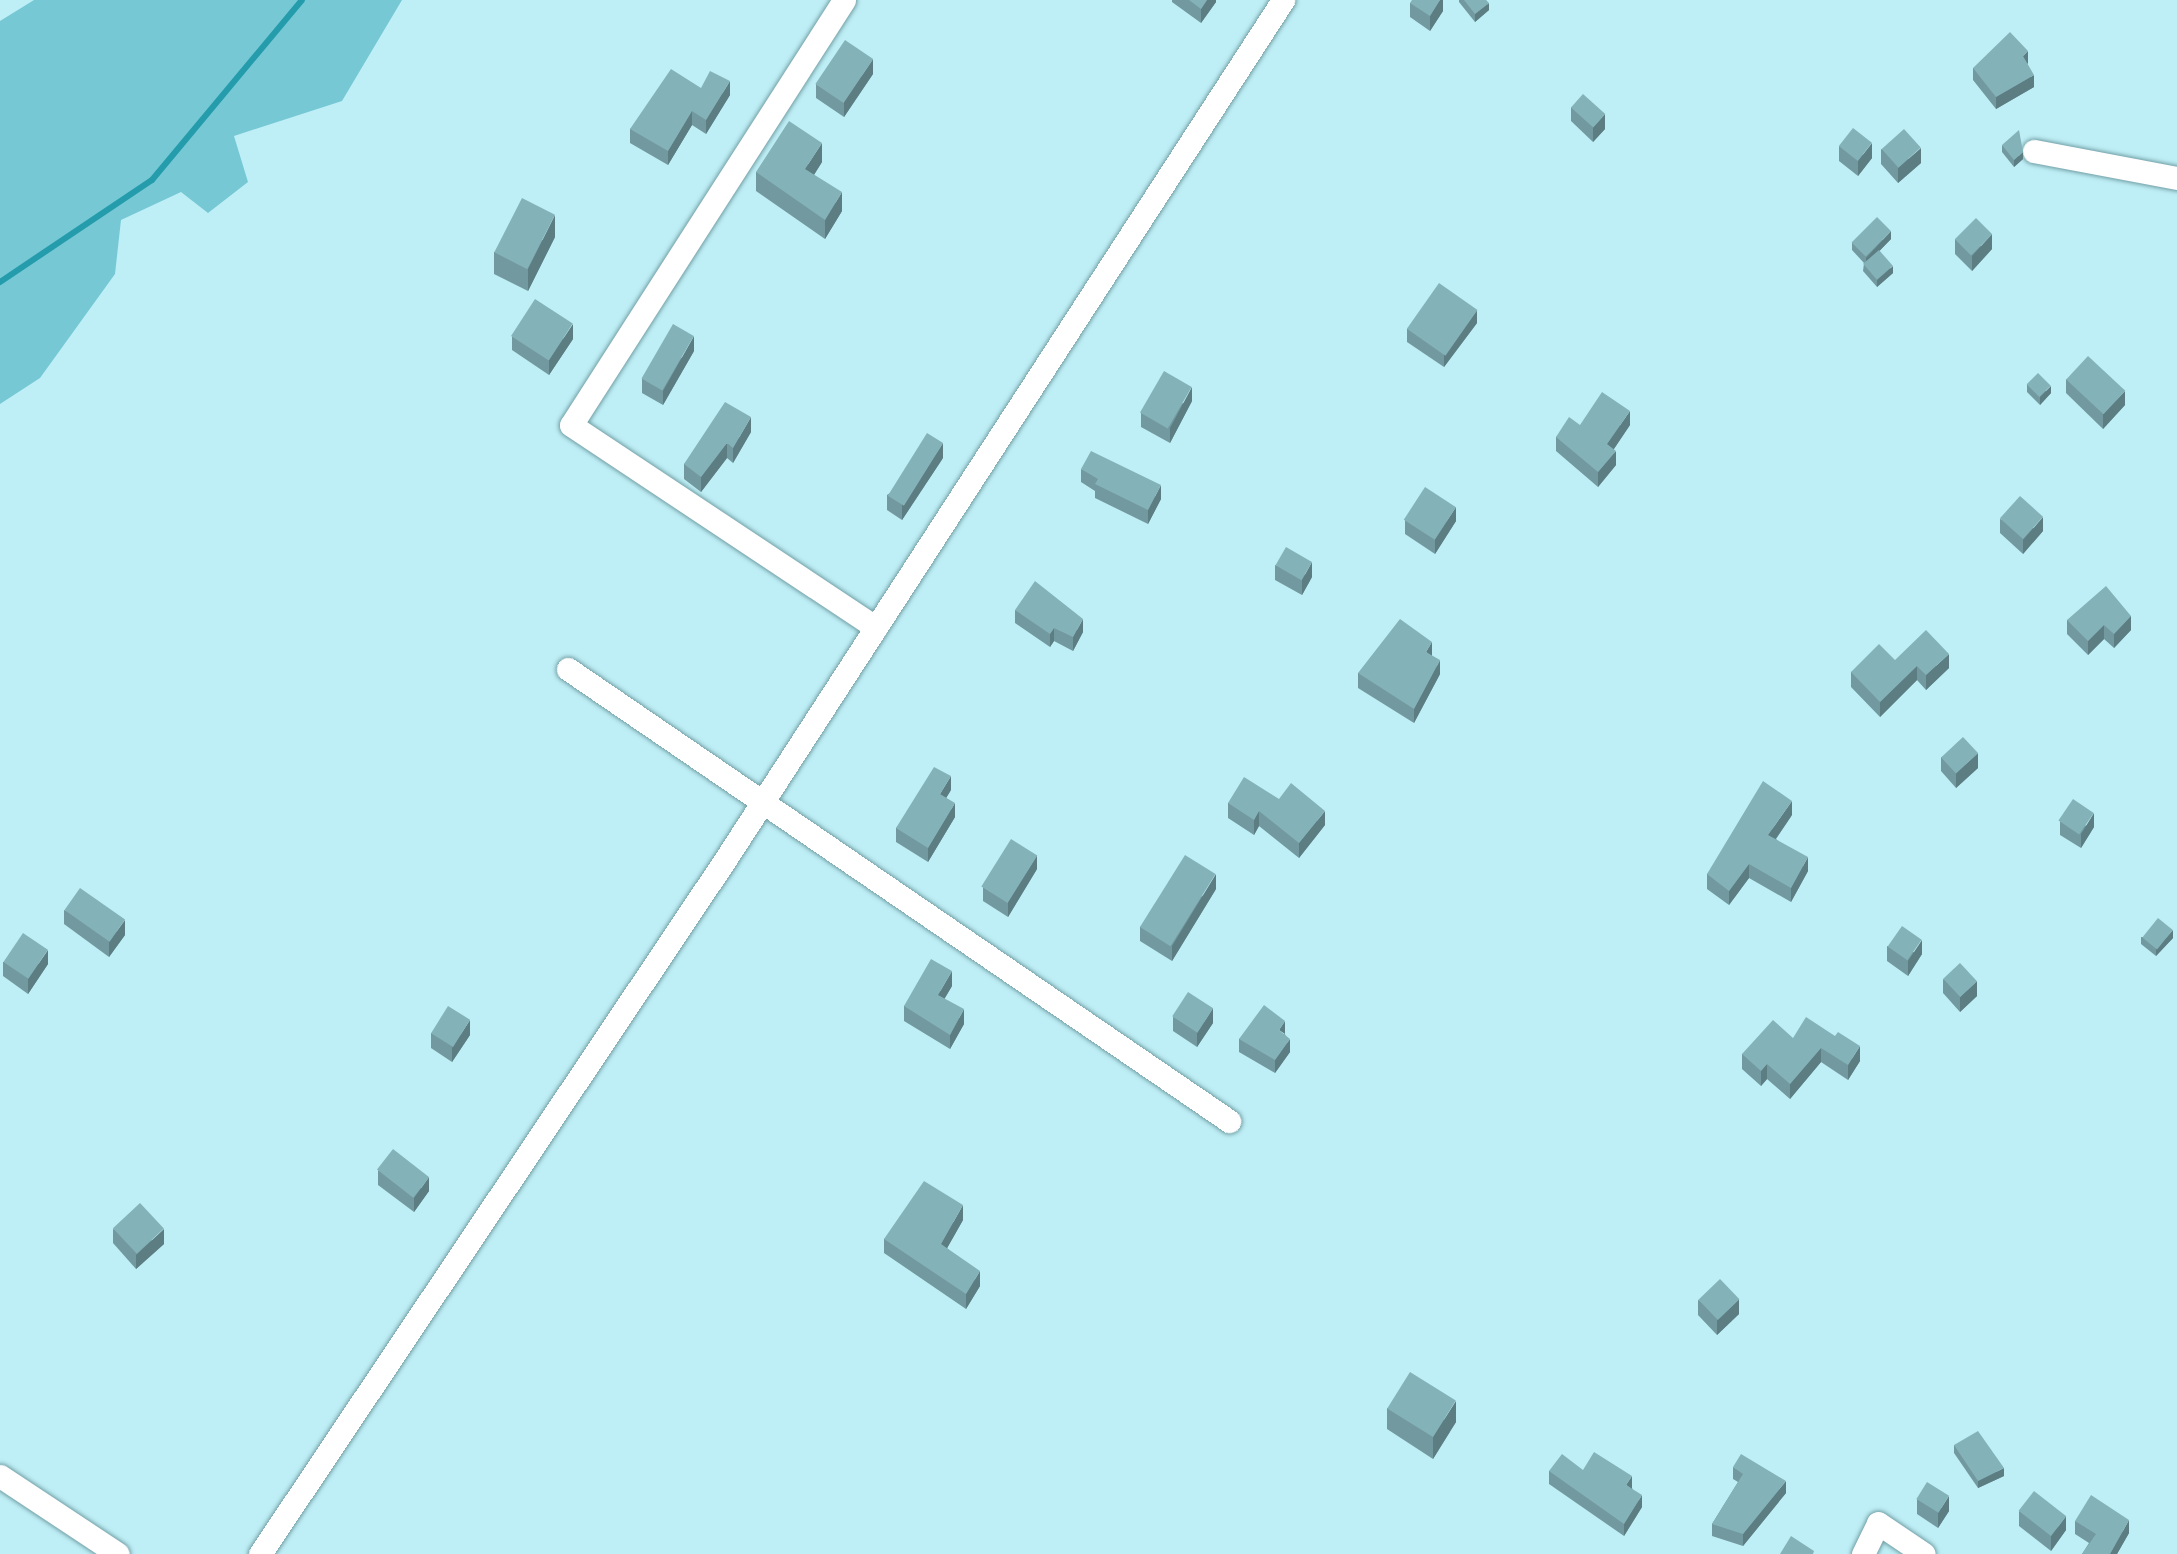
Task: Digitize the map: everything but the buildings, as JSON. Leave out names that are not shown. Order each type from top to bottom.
[{"type":"street","points":[[844,0],[571,425],[876,628]]},
{"type":"street","points":[[260,1554],[761,805],[1283,0]]},
{"type":"street","points":[[2034,151],[2177,178]]},
{"type":"street","points":[[568,669],[761,805],[1229,1121]]},
{"type":"street","points":[[0,1476],[118,1554]]},
{"type":"street","points":[[1863,1554],[1878,1523],[1924,1554]]},
{"type":"shaded area","points":[[34,0],[402,0],[342,101],[234,136],[248,182],[208,213],[181,192],[121,220],[115,274],[40,378],[0,404],[0,21]]},
{"type":"waterway","points":[[0,282],[152,180],[302,0]]}]
